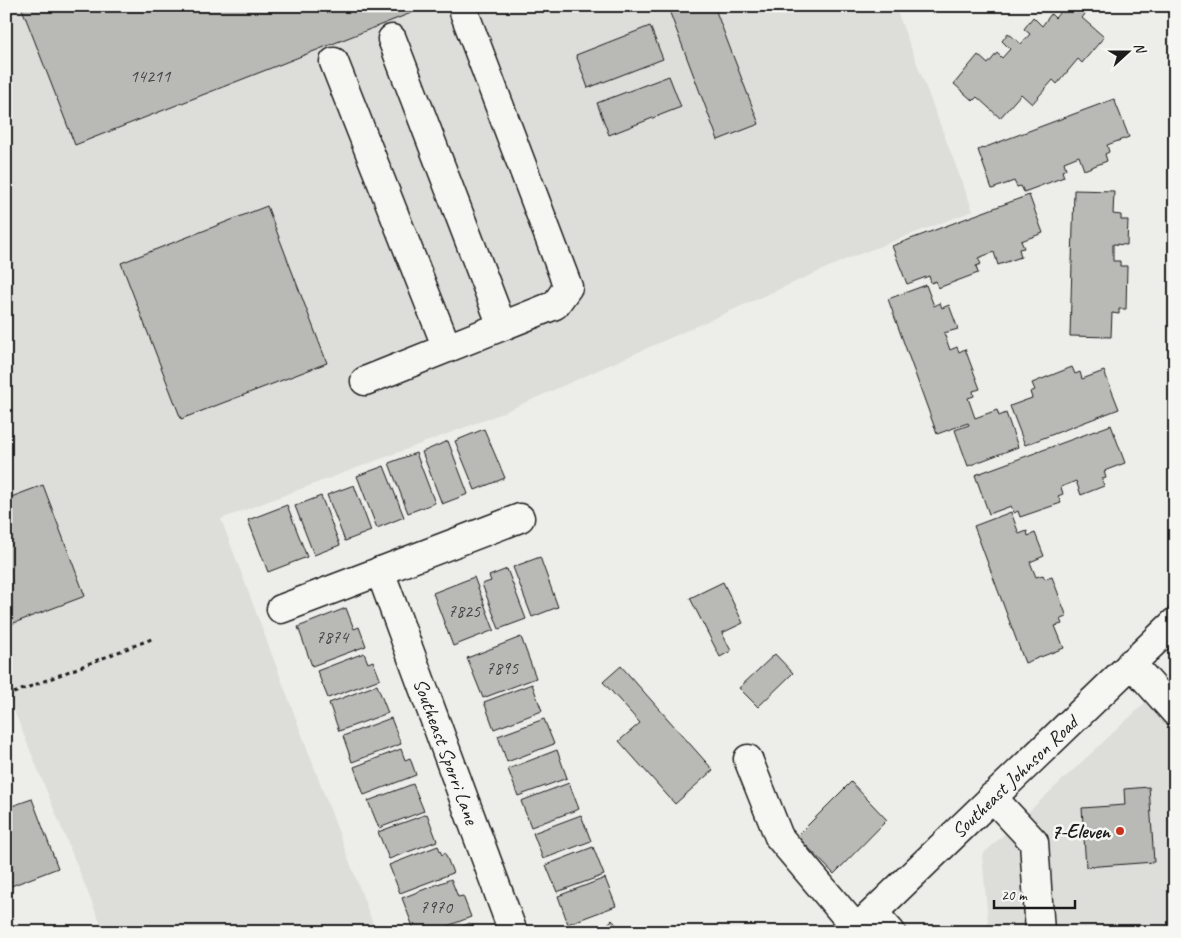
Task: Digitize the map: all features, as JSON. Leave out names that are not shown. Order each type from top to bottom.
[{"type":"street","points":[[364,381],[555,305],[568,287],[464,12]]},
{"type":"street","points":[[392,39],[502,326]]},
{"type":"street","points":[[334,62],[446,348]]},
{"type":"street","points":[[281,609],[520,518]]},
{"type":"street","name":"Southeast Sporri Lane","points":[[380,571],[513,932]]},
{"type":"street","name":"Southeast Johnson Road","points":[[868,926],[992,797],[1175,622]]},
{"type":"street","points":[[1131,663],[1175,712]]},
{"type":"street","points":[[748,759],[779,837],[868,926]]},
{"type":"street","points":[[992,797],[1034,842],[1040,932]]},
{"type":"path","points":[[6,696],[154,638]]},
{"type":"shaded area","points":[[6,6],[895,6],[973,211],[849,258],[495,416],[221,519],[376,932],[104,932],[6,691]]},
{"type":"shaded area","points":[[1175,675],[1175,932],[989,932],[982,855]]},
{"type":"building","points":[[21,6],[429,6],[75,145]]},
{"type":"building","points":[[687,6],[714,6],[759,124],[718,140],[670,13]]},
{"type":"building","points":[[1058,6],[1075,6],[1085,14],[1082,18],[1104,37],[1082,63],[1078,59],[1057,84],[1053,80],[1032,104],[1021,94],[1000,118],[977,97],[973,101],[954,84],[978,55],[988,64],[997,53],[1002,58],[1010,49],[1002,41],[1008,33],[1021,44],[1030,34],[1024,29],[1033,17],[1042,26],[1051,14],[1055,18],[1062,10]]},
{"type":"building","points":[[650,26],[663,59],[588,88],[576,55]]},
{"type":"building","points":[[669,76],[681,107],[609,135],[597,103]]},
{"type":"building","points":[[1114,99],[1129,137],[1107,145],[1109,152],[1105,154],[1107,161],[1084,170],[1079,156],[1064,162],[1066,169],[1062,171],[1064,177],[1024,192],[1021,186],[1017,187],[1014,181],[992,189],[978,150]]},
{"type":"building","points":[[1074,190],[1114,191],[1113,214],[1121,215],[1121,220],[1128,220],[1127,245],[1113,244],[1113,261],[1120,261],[1120,266],[1127,266],[1126,309],[1119,309],[1119,314],[1112,313],[1111,337],[1070,336]]},
{"type":"building","points":[[1029,195],[1043,233],[1021,241],[1024,248],[1019,249],[1021,257],[998,265],[994,252],[978,258],[981,264],[976,266],[978,273],[938,288],[936,281],[931,283],[929,276],[907,284],[892,246]]},
{"type":"building","points":[[267,206],[327,363],[181,419],[121,263]]},
{"type":"building","points":[[926,285],[934,306],[940,303],[942,308],[949,305],[958,329],[944,333],[950,350],[957,347],[959,352],[965,349],[980,389],[973,391],[974,396],[968,398],[975,418],[997,410],[999,416],[1006,413],[1018,447],[968,466],[955,430],[969,425],[968,423],[937,434],[888,299]]},
{"type":"building","points":[[1072,367],[1075,374],[1080,372],[1082,379],[1104,371],[1119,409],[1025,445],[1010,406],[1032,398],[1030,392],[1035,390],[1032,383]]},
{"type":"building","points":[[1111,425],[1125,463],[1104,471],[1106,478],[1102,479],[1104,486],[1081,495],[1076,481],[1061,487],[1063,494],[1058,496],[1061,503],[1020,517],[1018,511],[1014,513],[1011,506],[989,514],[975,475]]},
{"type":"building","points":[[484,429],[505,478],[475,490],[455,441]]},
{"type":"building","points":[[448,441],[468,494],[442,504],[422,452]]},
{"type":"building","points":[[416,453],[435,503],[408,513],[389,463]]},
{"type":"building","points":[[384,466],[404,517],[377,528],[357,476]]},
{"type":"building","points":[[43,485],[85,596],[6,626],[6,499]]},
{"type":"building","points":[[354,485],[371,531],[345,541],[327,495]]},
{"type":"building","points":[[321,496],[340,545],[314,555],[295,506]]},
{"type":"building","points":[[287,505],[307,557],[268,572],[248,520]]},
{"type":"building","points":[[1011,512],[1019,534],[1027,531],[1028,536],[1035,533],[1044,556],[1030,562],[1036,577],[1043,575],[1045,579],[1052,577],[1067,617],[1060,619],[1062,624],[1055,626],[1064,648],[1025,663],[974,526]]},
{"type":"building","points":[[540,557],[558,607],[532,617],[513,567]]},
{"type":"building","points":[[507,569],[526,619],[499,629],[482,584],[491,581],[489,576]]},
{"type":"building","points":[[474,577],[494,630],[453,646],[433,593]]},
{"type":"building","points":[[723,582],[743,623],[722,633],[731,651],[720,657],[690,598]]},
{"type":"building","points":[[346,608],[354,629],[359,627],[366,646],[312,666],[298,627]]},
{"type":"building","points":[[521,637],[536,678],[483,698],[467,658]]},
{"type":"building","points":[[364,653],[368,663],[373,661],[380,679],[328,698],[317,671]]},
{"type":"building","points":[[775,654],[793,673],[758,707],[739,688]]},
{"type":"building","points":[[621,666],[713,770],[675,804],[619,741],[640,723],[603,682]]},
{"type":"building","points":[[532,684],[542,711],[494,729],[484,702]]},
{"type":"building","points":[[377,685],[388,713],[339,731],[329,703]]},
{"type":"building","points":[[391,718],[401,744],[352,762],[343,736]]},
{"type":"building","points":[[544,719],[554,744],[507,762],[498,736]]},
{"type":"building","points":[[401,749],[405,760],[410,758],[416,775],[364,795],[354,767]]},
{"type":"building","points":[[557,750],[567,778],[518,796],[508,769]]},
{"type":"building","points":[[851,782],[887,820],[834,874],[797,836]]},
{"type":"building","points":[[569,783],[579,809],[531,827],[521,801]]},
{"type":"building","points":[[413,784],[424,811],[379,828],[368,801]]},
{"type":"building","points":[[1149,787],[1154,862],[1086,867],[1082,808],[1125,805],[1124,789]]},
{"type":"building","points":[[32,799],[58,868],[6,888],[6,808]]},
{"type":"building","points":[[427,814],[437,841],[389,859],[378,832]]},
{"type":"building","points":[[581,815],[591,841],[543,859],[533,833]]},
{"type":"building","points":[[438,846],[442,855],[445,853],[453,873],[400,893],[389,865]]},
{"type":"building","points":[[593,847],[604,875],[557,892],[546,865]]},
{"type":"building","points":[[605,878],[616,906],[568,924],[558,896]]},
{"type":"building","points":[[451,879],[458,897],[463,896],[471,917],[432,932],[415,932],[402,898]]},
{"type":"building","points":[[612,920],[623,932],[599,932]]},
{"type":"building","points":[[470,923],[474,932],[448,932]]},
{"type":"place","name":"7-Eleven","points":[[1120,831]]}]
